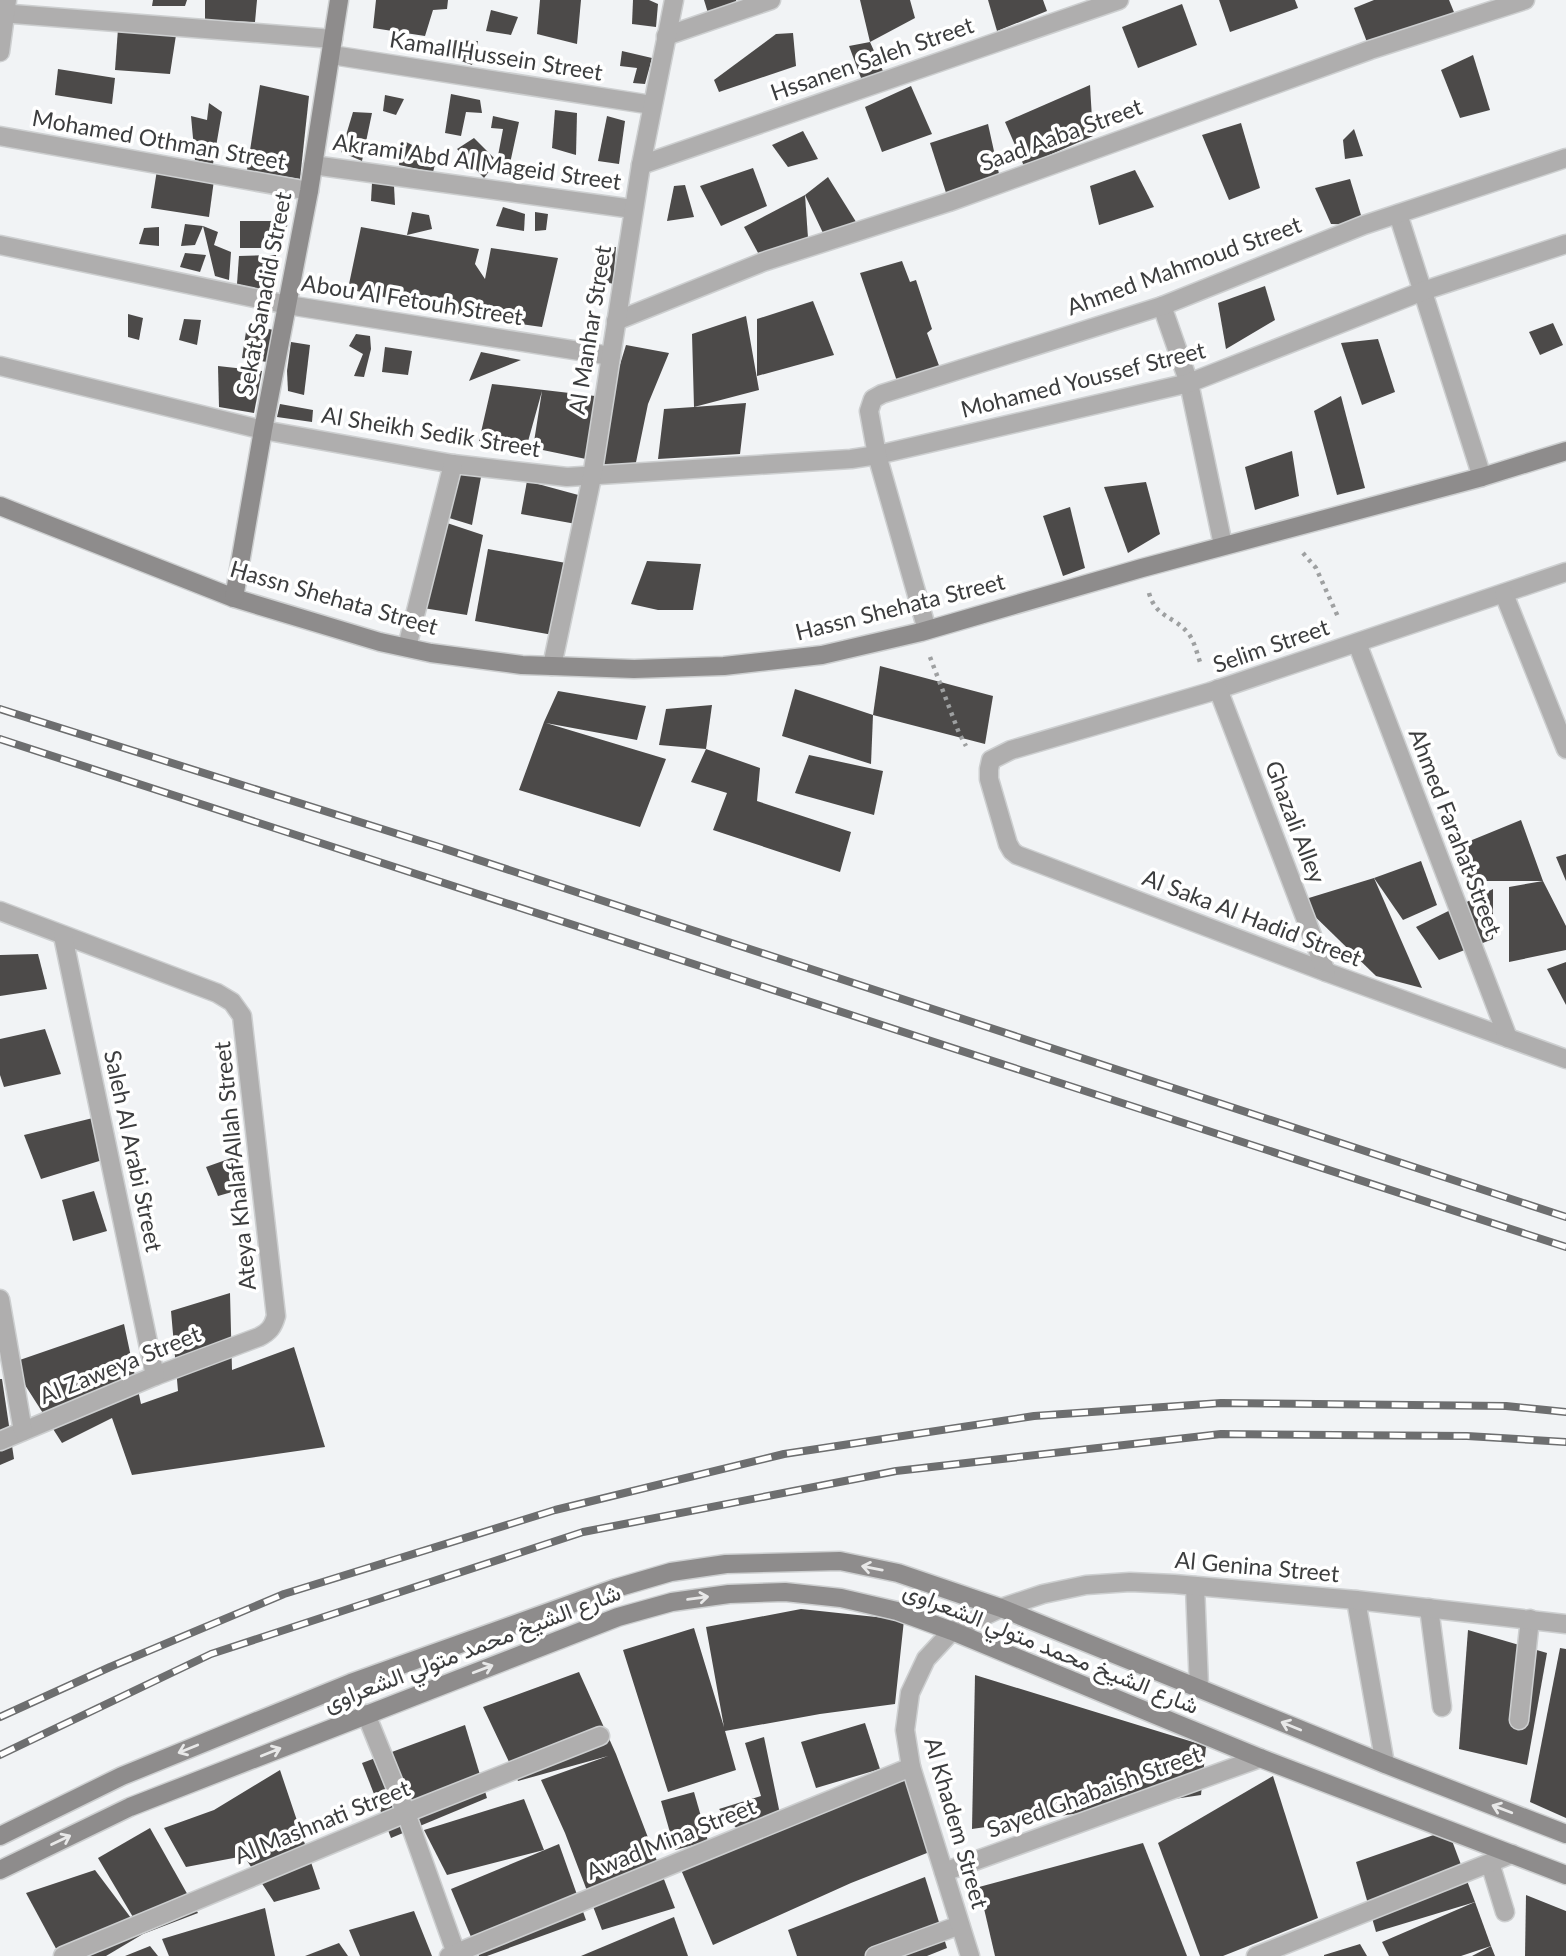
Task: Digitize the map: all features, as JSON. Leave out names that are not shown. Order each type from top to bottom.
[{"type":"street","name":"Sekat Sanadid Street","points":[[234,598],[309,191],[339,0]]},
{"type":"street","name":"Al Manhar Street","points":[[552,666],[592,477],[633,209],[674,0]]},
{"type":"street","points":[[666,36],[771,0]]},
{"type":"street","name":"Hssanen Saleh Street","points":[[641,165],[1119,0]]},
{"type":"street","name":"Saad Aaba Street","points":[[616,321],[763,262],[949,202],[1370,50],[1525,0]]},
{"type":"street","name":"Kamal Hussein Street","points":[[4,9],[332,47],[652,105]]},
{"type":"street","points":[[0,52],[4,9]]},
{"type":"street","name":"Mohamed Othman Street","points":[[0,136],[309,191]]},
{"type":"street","name":"Ahmed Mahmoud Street","points":[[924,631],[877,455],[869,411],[873,399],[1162,306],[1364,225],[1566,158]]},
{"type":"street","name":"Akrami Abd Al Mageid Street","points":[[313,165],[633,209]]},
{"type":"street","points":[[1398,214],[1482,477]]},
{"type":"street","name":"Mohamed Youssef Street","points":[[592,477],[877,455],[1189,383],[1423,290],[1566,244]]},
{"type":"street","name":"Abou Al Fetouh Street","points":[[0,246],[288,305],[611,356]]},
{"type":"street","points":[[1162,306],[1189,383],[1223,545]]},
{"type":"street","name":"Al Sheikh Sedik Street","points":[[0,366],[263,430],[453,464],[567,477],[592,477]]},
{"type":"street","name":"Hassn Shehata Street","points":[[0,506],[234,598],[407,648],[509,663],[552,666],[634,669],[724,666],[821,655],[924,631],[1223,545],[1482,477],[1566,451]]},
{"type":"street","points":[[407,648],[453,464]]},
{"type":"street","name":"Selim Street","points":[[991,760],[1011,750],[1214,691],[1566,572]]},
{"type":"street","points":[[1504,593],[1566,749]]},
{"type":"street","name":"Ahmed Farahat Street","points":[[1353,644],[1508,1038]]},
{"type":"street","name":"Ghazali Alley","points":[[1214,691],[1326,972]]},
{"type":"street","name":"Al Saka Al Hadid Street","points":[[991,760],[989,779],[1008,844],[1017,855],[1566,1059]]},
{"type":"street","points":[[0,911],[63,936]]},
{"type":"street","name":"Ateya Khalaf Allah Street","points":[[63,936],[217,992],[232,1002],[242,1016],[276,1316],[273,1325],[259,1337]]},
{"type":"street","name":"Saleh Al Arabi Street","points":[[63,936],[155,1376]]},
{"type":"street","points":[[0,1299],[23,1431]]},
{"type":"street","name":"Al Zaweya Street","points":[[0,1441],[155,1376],[259,1337]]},
{"type":"street","name":"شارع الشيخ محمد متولي الشعراوى","points":[[0,1836],[122,1776],[351,1683],[616,1587],[671,1572],[726,1564],[840,1561],[898,1573],[1001,1608],[1385,1764],[1566,1834]]},
{"type":"street","name":"Al Genina Street","points":[[952,1632],[1001,1608],[1043,1594],[1130,1582],[1356,1600],[1566,1624]]},
{"type":"street","points":[[1195,1586],[1199,1688]]},
{"type":"street","name":"شارع الشيخ محمد متولي الشعراوى","points":[[0,1870],[130,1807],[618,1618],[672,1602],[729,1594],[785,1592],[841,1598],[886,1608],[952,1632],[1260,1758],[1566,1875]]},
{"type":"street","points":[[1356,1600],[1385,1764]]},
{"type":"street","points":[[1429,1608],[1442,1707]]},
{"type":"street","points":[[1520,1720],[1530,1619]]},
{"type":"street","name":"Al Khadem Street","points":[[952,1632],[926,1658],[910,1693],[905,1730],[911,1767],[970,1956]]},
{"type":"street","points":[[366,1714],[407,1813],[454,1955]]},
{"type":"street","name":"Al Mashnati Street","points":[[63,1956],[600,1736]]},
{"type":"street","name":"Sayed Ghabaish Street","points":[[944,1872],[1260,1758]]},
{"type":"street","name":"Awad Mina Street","points":[[454,1955],[911,1767]]},
{"type":"street","points":[[1256,1956],[1512,1854]]},
{"type":"street","points":[[1490,1863],[1505,1912]]},
{"type":"street","points":[[875,1956],[960,1925]]},
{"type":"path","points":[[1278,530],[1316,568],[1353,644]]},
{"type":"path","points":[[1142,568],[1156,610],[1176,622],[1193,640],[1214,691]]},
{"type":"path","points":[[924,631],[965,745],[991,760]]},
{"type":"building","points":[[153,0],[187,0],[185,6],[152,6]]},
{"type":"building","points":[[205,0],[257,0],[255,22],[205,20]]},
{"type":"building","points":[[376,0],[448,0],[447,9],[433,10],[425,36],[373,28]]},
{"type":"building","points":[[540,0],[581,0],[577,44],[537,34]]},
{"type":"building","points":[[633,0],[649,0],[658,4],[656,27],[632,24]]},
{"type":"building","points":[[704,0],[736,0],[739,11],[708,13]]},
{"type":"building","points":[[860,0],[910,0],[915,18],[870,42]]},
{"type":"building","points":[[988,0],[1043,0],[1047,11],[997,31]]},
{"type":"building","points":[[1219,0],[1295,0],[1298,8],[1230,32]]},
{"type":"building","points":[[1374,0],[1449,0],[1456,17],[1370,50],[1354,8]]},
{"type":"building","points":[[1182,4],[1197,45],[1138,68],[1122,27]]},
{"type":"building","points":[[491,10],[518,17],[511,35],[486,31]]},
{"type":"building","points":[[118,29],[176,35],[170,74],[115,70]]},
{"type":"building","points":[[793,33],[796,66],[719,92],[714,80],[776,34]]},
{"type":"building","points":[[450,40],[478,41],[472,65],[453,58]]},
{"type":"building","points":[[870,42],[887,80],[861,78],[849,46]]},
{"type":"building","points":[[622,51],[652,58],[645,84],[633,83],[637,68],[620,66]]},
{"type":"building","points":[[1473,55],[1490,110],[1460,118],[1441,70]]},
{"type":"building","points":[[58,69],[115,78],[112,104],[55,95]]},
{"type":"building","points":[[260,85],[309,96],[300,179],[247,170]]},
{"type":"building","points":[[1090,85],[1093,136],[1024,166],[1005,122]]},
{"type":"building","points":[[911,86],[932,134],[882,152],[865,107]]},
{"type":"building","points":[[451,94],[480,100],[482,113],[466,112],[461,136],[445,133]]},
{"type":"building","points":[[385,95],[404,99],[396,115],[383,111]]},
{"type":"building","points":[[209,103],[222,112],[213,164],[195,160],[191,116],[207,120]]},
{"type":"building","points":[[555,110],[577,113],[576,155],[552,148]]},
{"type":"building","points":[[353,112],[372,113],[362,161],[341,152]]},
{"type":"building","points":[[493,116],[519,122],[509,168],[497,161],[503,129],[491,128]]},
{"type":"building","points":[[607,116],[625,121],[619,164],[598,161]]},
{"type":"building","points":[[1241,123],[1260,188],[1229,200],[1202,135]]},
{"type":"building","points":[[988,124],[1001,183],[949,202],[930,143]]},
{"type":"building","points":[[1354,129],[1363,156],[1345,159],[1343,140]]},
{"type":"building","points":[[803,131],[818,159],[788,167],[772,145]]},
{"type":"building","points":[[474,138],[497,161],[484,178],[457,149]]},
{"type":"building","points":[[402,140],[437,157],[433,172],[399,165]]},
{"type":"building","points":[[753,168],[767,206],[721,226],[700,186]]},
{"type":"building","points":[[157,170],[214,180],[209,217],[151,208]]},
{"type":"building","points":[[1135,170],[1154,207],[1099,225],[1090,186]]},
{"type":"building","points":[[828,177],[858,225],[823,233],[805,195]]},
{"type":"building","points":[[1350,179],[1364,225],[1331,224],[1315,188]]},
{"type":"building","points":[[372,183],[394,186],[395,205],[371,201]]},
{"type":"building","points":[[685,185],[694,217],[667,221],[674,186]]},
{"type":"building","points":[[805,195],[808,238],[763,262],[744,227]]},
{"type":"building","points":[[503,207],[525,214],[524,231],[496,226]]},
{"type":"building","points":[[412,212],[429,215],[432,229],[407,235]]},
{"type":"building","points":[[535,212],[548,214],[546,230],[535,231]]},
{"type":"building","points":[[240,221],[288,221],[285,238],[265,234],[261,248],[240,248]]},
{"type":"building","points":[[185,224],[203,226],[195,245],[181,246]]},
{"type":"building","points":[[203,226],[218,232],[214,245],[231,252],[229,280],[215,276]]},
{"type":"building","points":[[159,227],[159,246],[139,244],[144,228]]},
{"type":"building","points":[[361,227],[479,249],[475,264],[485,279],[491,248],[558,258],[542,327],[477,318],[348,289]]},
{"type":"building","points":[[616,247],[613,284],[597,279],[603,249]]},
{"type":"building","points":[[185,253],[206,255],[200,272],[180,267]]},
{"type":"building","points":[[276,255],[275,293],[237,284],[239,256]]},
{"type":"building","points":[[902,261],[910,282],[916,280],[932,329],[927,333],[941,371],[898,384],[860,273]]},
{"type":"building","points":[[1265,286],[1275,320],[1226,349],[1218,303]]},
{"type":"building","points":[[813,301],[834,355],[757,376],[757,319]]},
{"type":"building","points":[[128,314],[143,318],[139,340],[128,337]]},
{"type":"building","points":[[746,316],[759,390],[694,407],[692,334]]},
{"type":"building","points":[[184,319],[201,320],[197,345],[179,340]]},
{"type":"building","points":[[1553,323],[1563,345],[1540,355],[1529,332]]},
{"type":"building","points":[[247,325],[274,330],[267,362],[242,358]]},
{"type":"building","points":[[356,334],[370,336],[371,349],[364,377],[354,376],[363,354],[349,346]]},
{"type":"building","points":[[1378,339],[1395,392],[1362,405],[1341,343]]},
{"type":"building","points":[[291,342],[310,345],[304,395],[288,391],[287,371]]},
{"type":"building","points":[[626,345],[669,353],[648,404],[635,467],[600,464],[611,394]]},
{"type":"building","points":[[385,347],[412,351],[408,375],[382,372]]},
{"type":"building","points":[[481,352],[521,360],[469,381]]},
{"type":"building","points":[[218,366],[262,371],[254,413],[219,407]]},
{"type":"building","points":[[492,384],[595,396],[586,459],[533,448],[542,391],[527,445],[479,441]]},
{"type":"building","points":[[1341,396],[1365,488],[1337,495],[1314,411]]},
{"type":"building","points":[[746,403],[740,454],[658,459],[664,409]]},
{"type":"building","points":[[280,404],[313,410],[312,422],[277,417]]},
{"type":"building","points":[[1292,451],[1299,496],[1255,510],[1245,467]]},
{"type":"building","points":[[459,470],[481,477],[472,525],[446,517]]},
{"type":"building","points":[[527,481],[582,496],[576,524],[521,514]]},
{"type":"building","points":[[1146,482],[1160,534],[1128,553],[1104,487]]},
{"type":"building","points":[[1070,507],[1085,568],[1063,576],[1043,516]]},
{"type":"building","points":[[438,520],[483,535],[467,615],[423,608]]},
{"type":"building","points":[[488,549],[566,563],[553,635],[475,621]]},
{"type":"building","points":[[647,561],[701,564],[693,610],[658,610],[631,604]]},
{"type":"building","points":[[880,666],[993,696],[985,744],[873,715]]},
{"type":"building","points":[[795,689],[873,715],[871,764],[782,736]]},
{"type":"building","points":[[558,691],[646,706],[637,740],[546,723],[666,759],[640,827],[519,790]]},
{"type":"building","points":[[712,705],[706,749],[659,745],[666,709]]},
{"type":"building","points":[[706,749],[760,768],[757,801],[851,832],[840,872],[713,830],[727,793],[691,782]]},
{"type":"building","points":[[809,755],[883,771],[874,815],[795,793]]},
{"type":"building","points":[[1521,820],[1543,881],[1468,881],[1455,847]]},
{"type":"building","points":[[1566,854],[1566,881],[1556,857]]},
{"type":"building","points":[[1421,861],[1437,905],[1403,920],[1374,878]]},
{"type":"building","points":[[1374,878],[1422,988],[1376,976],[1299,901]]},
{"type":"building","points":[[1543,881],[1566,926],[1566,950],[1509,962],[1509,887]]},
{"type":"building","points":[[1493,889],[1493,939],[1439,960],[1416,927]]},
{"type":"building","points":[[38,954],[47,989],[0,996],[0,955]]},
{"type":"building","points":[[1566,962],[1566,1005],[1547,969]]},
{"type":"building","points":[[45,1029],[61,1074],[4,1087],[0,1075],[0,1039]]},
{"type":"building","points":[[101,1116],[109,1158],[41,1179],[24,1135]]},
{"type":"building","points":[[237,1156],[246,1188],[218,1196],[206,1167]]},
{"type":"building","points":[[94,1191],[107,1231],[73,1241],[62,1200]]},
{"type":"building","points":[[230,1293],[232,1370],[294,1347],[325,1447],[132,1475],[112,1418],[62,1443],[11,1363],[124,1324],[141,1404],[178,1391],[171,1311]]},
{"type":"building","points":[[0,1379],[14,1459],[0,1465]]},
{"type":"building","points":[[801,1609],[904,1620],[895,1704],[725,1731],[736,1770],[668,1792],[623,1650],[694,1628],[724,1727],[706,1627]]},
{"type":"building","points":[[1468,1630],[1547,1653],[1527,1765],[1459,1749]]},
{"type":"building","points":[[1560,1648],[1566,1649],[1566,1818],[1530,1802]]},
{"type":"building","points":[[579,1672],[616,1754],[675,1908],[602,1930],[565,1833],[541,1780],[608,1756],[518,1781],[483,1707]]},
{"type":"building","points":[[975,1675],[1206,1746],[1201,1795],[972,1829]]},
{"type":"building","points":[[865,1723],[880,1769],[816,1788],[801,1742]]},
{"type":"building","points":[[465,1725],[487,1798],[391,1838],[362,1763]]},
{"type":"building","points":[[764,1737],[780,1814],[739,1831],[719,1809],[761,1796],[745,1743]]},
{"type":"building","points":[[280,1770],[320,1889],[274,1902],[244,1856],[186,1867],[164,1828],[214,1810]]},
{"type":"building","points":[[1273,1776],[1318,1918],[1223,1956],[1200,1956],[1158,1843]]},
{"type":"building","points":[[907,1780],[932,1851],[851,1883],[713,1945],[679,1865],[818,1807]]},
{"type":"building","points":[[694,1792],[708,1841],[675,1850],[661,1801]]},
{"type":"building","points":[[524,1799],[544,1850],[447,1875],[424,1830]]},
{"type":"building","points":[[150,1828],[198,1913],[143,1934],[98,1858]]},
{"type":"building","points":[[1448,1830],[1475,1902],[1376,1932],[1356,1862]]},
{"type":"building","points":[[1143,1843],[1187,1956],[995,1956],[979,1887]]},
{"type":"building","points":[[559,1844],[586,1920],[487,1956],[479,1956],[451,1889]]},
{"type":"building","points":[[95,1870],[143,1934],[106,1956],[60,1956],[26,1893]]},
{"type":"building","points":[[925,1877],[947,1948],[927,1956],[797,1956],[788,1930]]},
{"type":"building","points":[[1526,1895],[1566,1911],[1566,1956],[1525,1956]]},
{"type":"building","points":[[1475,1902],[1491,1946],[1461,1956],[1389,1956],[1382,1942]]},
{"type":"building","points":[[265,1908],[275,1956],[169,1956],[162,1939]]},
{"type":"building","points":[[414,1911],[432,1956],[360,1956],[349,1930]]},
{"type":"building","points":[[674,1917],[688,1956],[581,1956]]},
{"type":"building","points":[[339,1943],[348,1956],[305,1956]]},
{"type":"building","points":[[1360,1944],[1367,1956],[1324,1956],[1324,1955]]},
{"type":"building","points":[[150,1946],[158,1956],[125,1956]]},
{"type":"building","points":[[1491,1946],[1495,1956],[1472,1956]]},
{"type":"railway","points":[[0,709],[436,846],[1566,1217]]},
{"type":"railway","points":[[0,739],[1566,1247]]},
{"type":"railway","points":[[0,1717],[110,1667],[284,1594],[555,1510],[784,1454],[1034,1416],[1221,1403],[1506,1406],[1566,1412]]},
{"type":"railway","points":[[0,1755],[211,1654],[583,1532],[896,1471],[1221,1434],[1467,1436],[1566,1442]]}]
